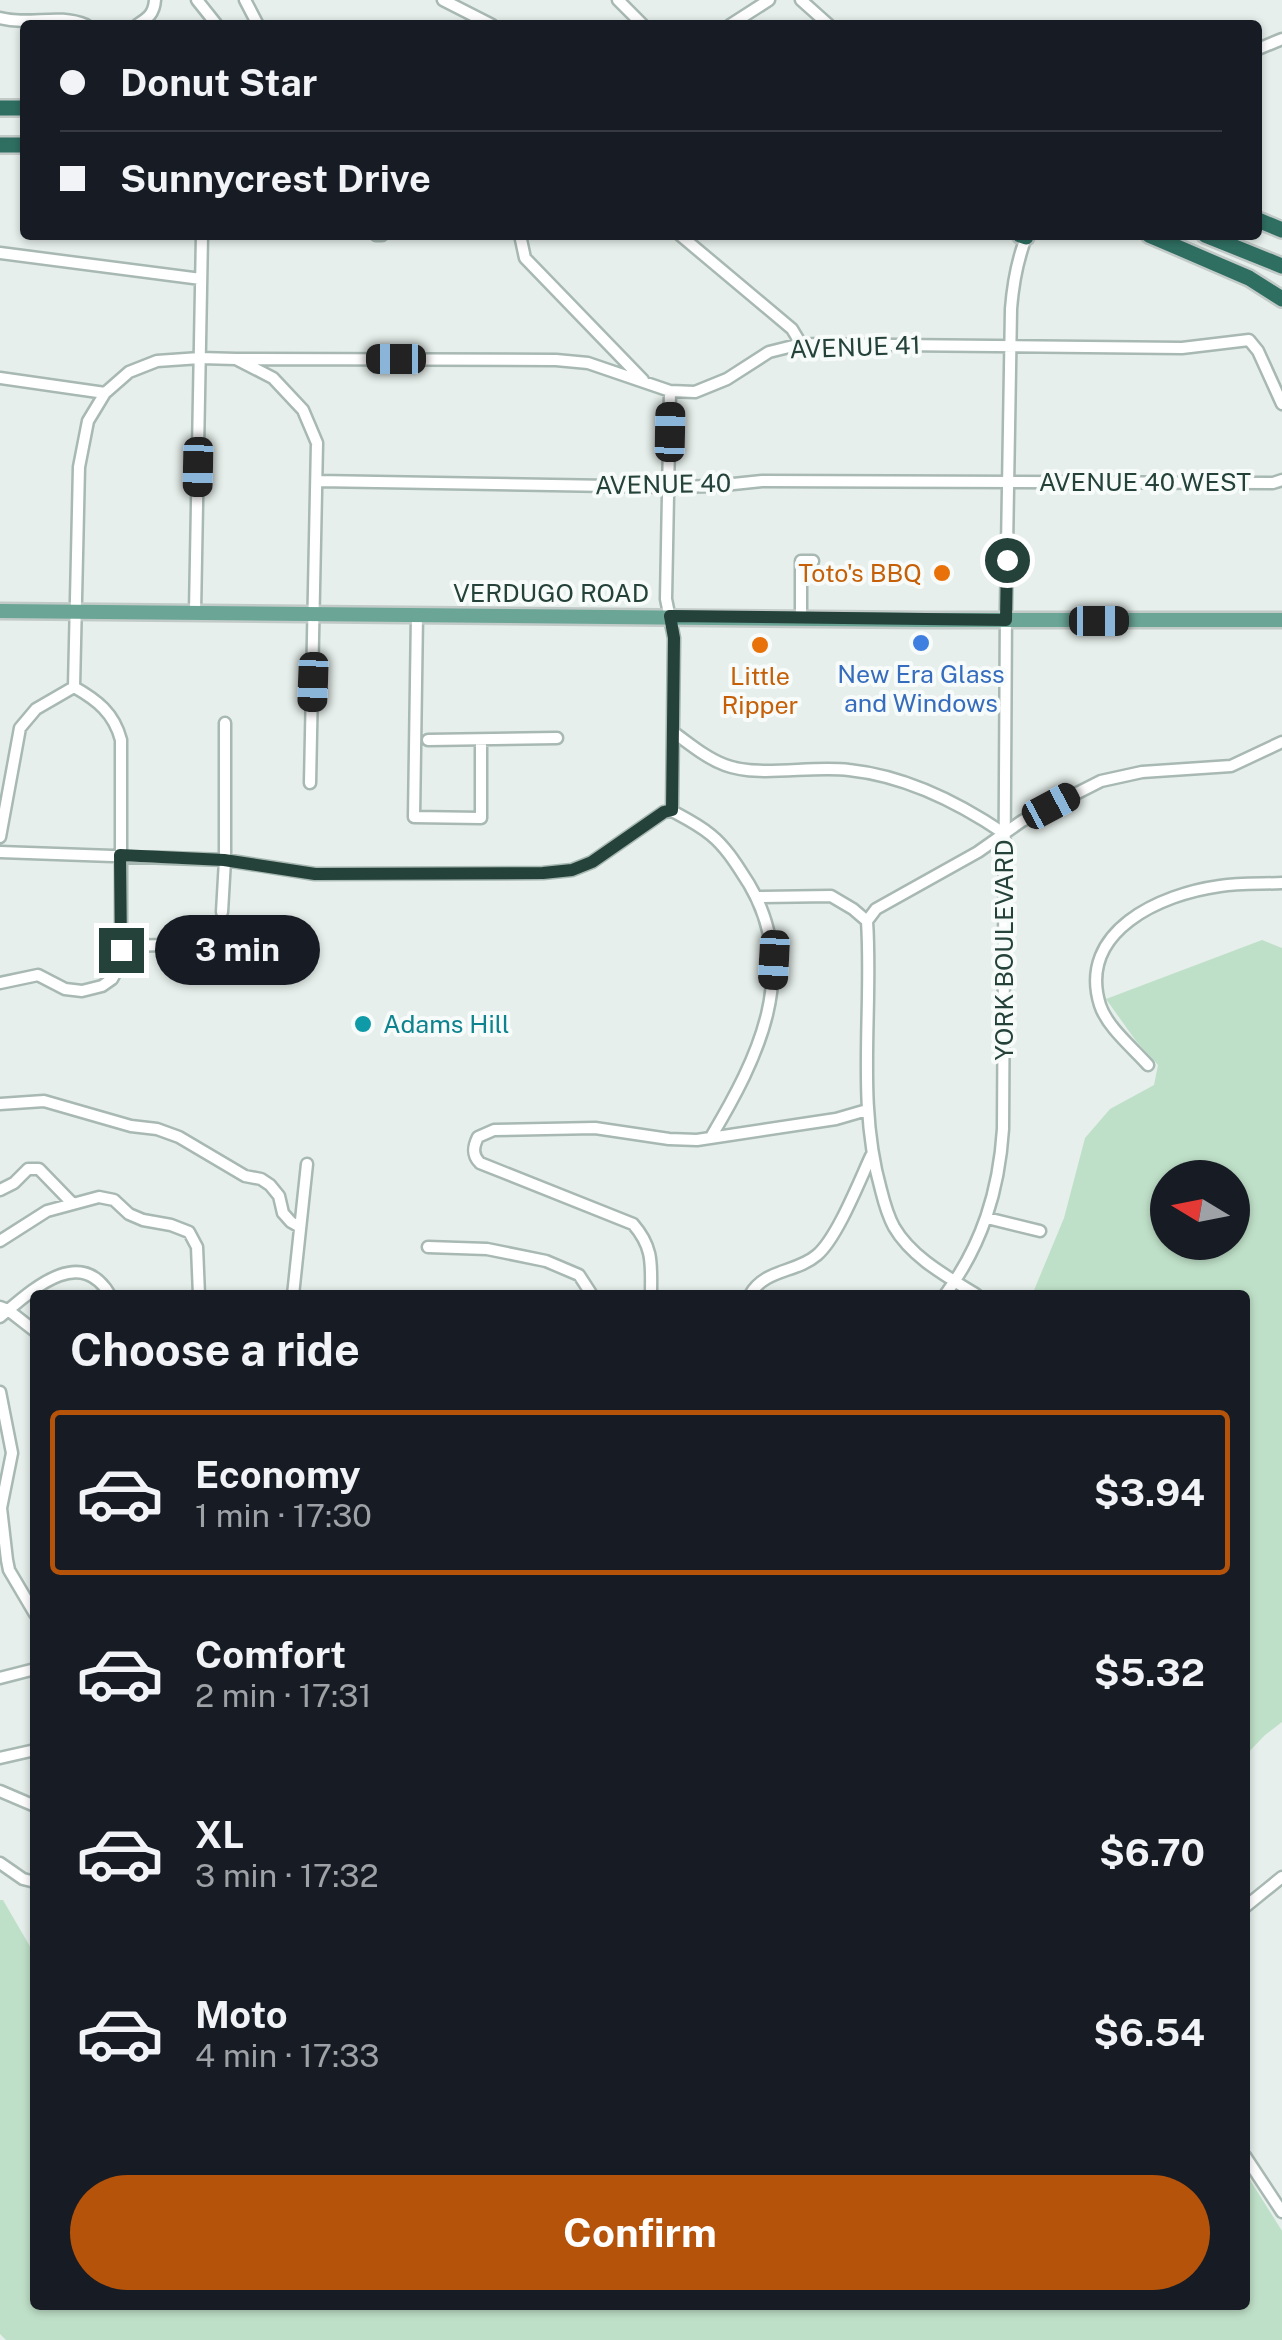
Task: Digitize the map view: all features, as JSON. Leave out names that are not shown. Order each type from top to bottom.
[{"type":"highway","points":[[1161,240],[1249,278],[1282,299]]},
{"type":"highway","points":[[1217,240],[1282,266]]},
{"type":"main road","name":"VERDUGO ROAD","points":[[0,612],[1282,620]]},
{"type":"street","points":[[197,0],[213,20]]},
{"type":"street","points":[[444,0],[482,20]]},
{"type":"street","points":[[618,0],[638,20]]},
{"type":"street","points":[[738,20],[769,0]]},
{"type":"street","points":[[801,0],[823,20]]},
{"type":"street","points":[[196,612],[202,240]]},
{"type":"street","points":[[521,240],[525,258],[647,384]]},
{"type":"street","points":[[686,240],[792,330],[802,344]]},
{"type":"street","name":"YORK BOULEVARD","points":[[949,1290],[988,1218],[1003,1130],[1012,286],[1023,240]]},
{"type":"street","points":[[0,253],[201,279]]},
{"type":"street","name":"AVENUE 41","points":[[670,392],[695,392],[727,379],[769,352],[802,344],[1182,348],[1249,340],[1282,404]]},
{"type":"street","points":[[74,688],[78,467],[88,421],[105,393],[130,372],[157,361],[200,358],[588,363],[670,392],[666,599],[674,638],[672,810]]},
{"type":"street","points":[[236,358],[273,378],[302,410],[318,443],[310,783]]},
{"type":"street","points":[[0,378],[105,393]]},
{"type":"street","name":"AVENUE 40 WEST","points":[[1008,482],[1282,480]]},
{"type":"street","name":"AVENUE 40","points":[[318,481],[669,486],[762,481],[1008,482]]},
{"type":"street","points":[[801,618],[801,561],[813,560]]},
{"type":"street","points":[[417,616],[414,817],[480,818],[481,740]]},
{"type":"street","points":[[0,837],[20,728],[36,709],[74,688]]},
{"type":"street","points":[[0,983],[38,975],[66,989],[82,991],[102,986],[118,968],[121,740],[117,724],[106,709],[74,688]]},
{"type":"street","points":[[222,912],[225,723]]},
{"type":"street","points":[[673,732],[726,766],[747,770],[852,770],[921,786],[1005,834]]},
{"type":"street","points":[[428,740],[557,738]]},
{"type":"street","points":[[969,1290],[914,1252],[894,1228],[871,1155],[866,1110],[867,921],[876,909],[978,852],[1022,821],[1102,781],[1142,772],[1232,766],[1282,742]]},
{"type":"street","points":[[0,852],[224,860],[315,874],[543,873],[572,870],[592,862],[672,810],[722,846],[756,897],[774,960],[766,1024],[712,1137]]},
{"type":"street","points":[[1148,1065],[1101,1007],[1096,980],[1098,966],[1114,933],[1130,919],[1184,894],[1220,886],[1282,883]]},
{"type":"street","points":[[756,897],[831,896],[854,908],[867,921]]},
{"type":"street","points":[[121,946],[167,946]]},
{"type":"street","points":[[0,1104],[44,1101],[131,1126],[157,1128],[179,1137],[245,1176],[270,1185],[279,1196],[284,1213],[300,1227]]},
{"type":"street","points":[[651,1290],[646,1239],[633,1224],[480,1163],[474,1152],[478,1137],[494,1130],[595,1128],[698,1140],[836,1119],[866,1110]]},
{"type":"street","points":[[753,1290],[766,1278],[812,1260],[823,1250],[871,1155]]},
{"type":"street","points":[[294,1290],[308,1164]]},
{"type":"street","points":[[0,1190],[28,1170],[39,1169],[72,1203]]},
{"type":"street","points":[[0,1240],[47,1211],[99,1197],[114,1200],[129,1214],[143,1220],[171,1224],[189,1232],[197,1247],[199,1290]]},
{"type":"street","points":[[988,1218],[1040,1232]]},
{"type":"street","points":[[428,1246],[487,1249],[546,1261],[579,1275],[589,1290]]},
{"type":"street","points":[[32,1290],[62,1273],[90,1276],[107,1290]]},
{"type":"street","points":[[30,1292],[3,1312],[30,1328]]},
{"type":"street","points":[[0,1392],[12,1453],[0,1508],[7,1560],[30,1606]]},
{"type":"street","points":[[0,1678],[30,1669]]},
{"type":"street","points":[[0,1758],[30,1751]]},
{"type":"street","points":[[0,1791],[30,1804]]},
{"type":"street","points":[[0,1863],[30,1881]]},
{"type":"street","points":[[1250,1903],[1282,1877]]},
{"type":"street","points":[[1250,2164],[1282,2212]]},
{"type":"green space","points":[[1262,940],[1282,948],[1282,1722],[1250,1751],[1250,1290],[1034,1290],[1064,1218],[1085,1138],[1110,1109],[1154,1085],[1158,1065],[1106,999]]},
{"type":"green space","points":[[0,1900],[30,1946],[30,2310],[1250,2310],[1250,2180],[1282,2231],[1282,2340],[6,2340],[0,2334]]},
{"type":"place","name":"Toto's BBQ","points":[[942,573]]},
{"type":"place","name":"New Era Glass and Windows","points":[[921,643]]},
{"type":"place","name":"Little Ripper","points":[[760,645]]},
{"type":"place","name":"Adams Hill","points":[[363,1024]]},
{"type":"route","points":[[121,950],[120,855],[224,860],[315,874],[543,873],[572,870],[592,862],[672,810],[674,638],[670,616],[1006,620],[1007,560]]}]
